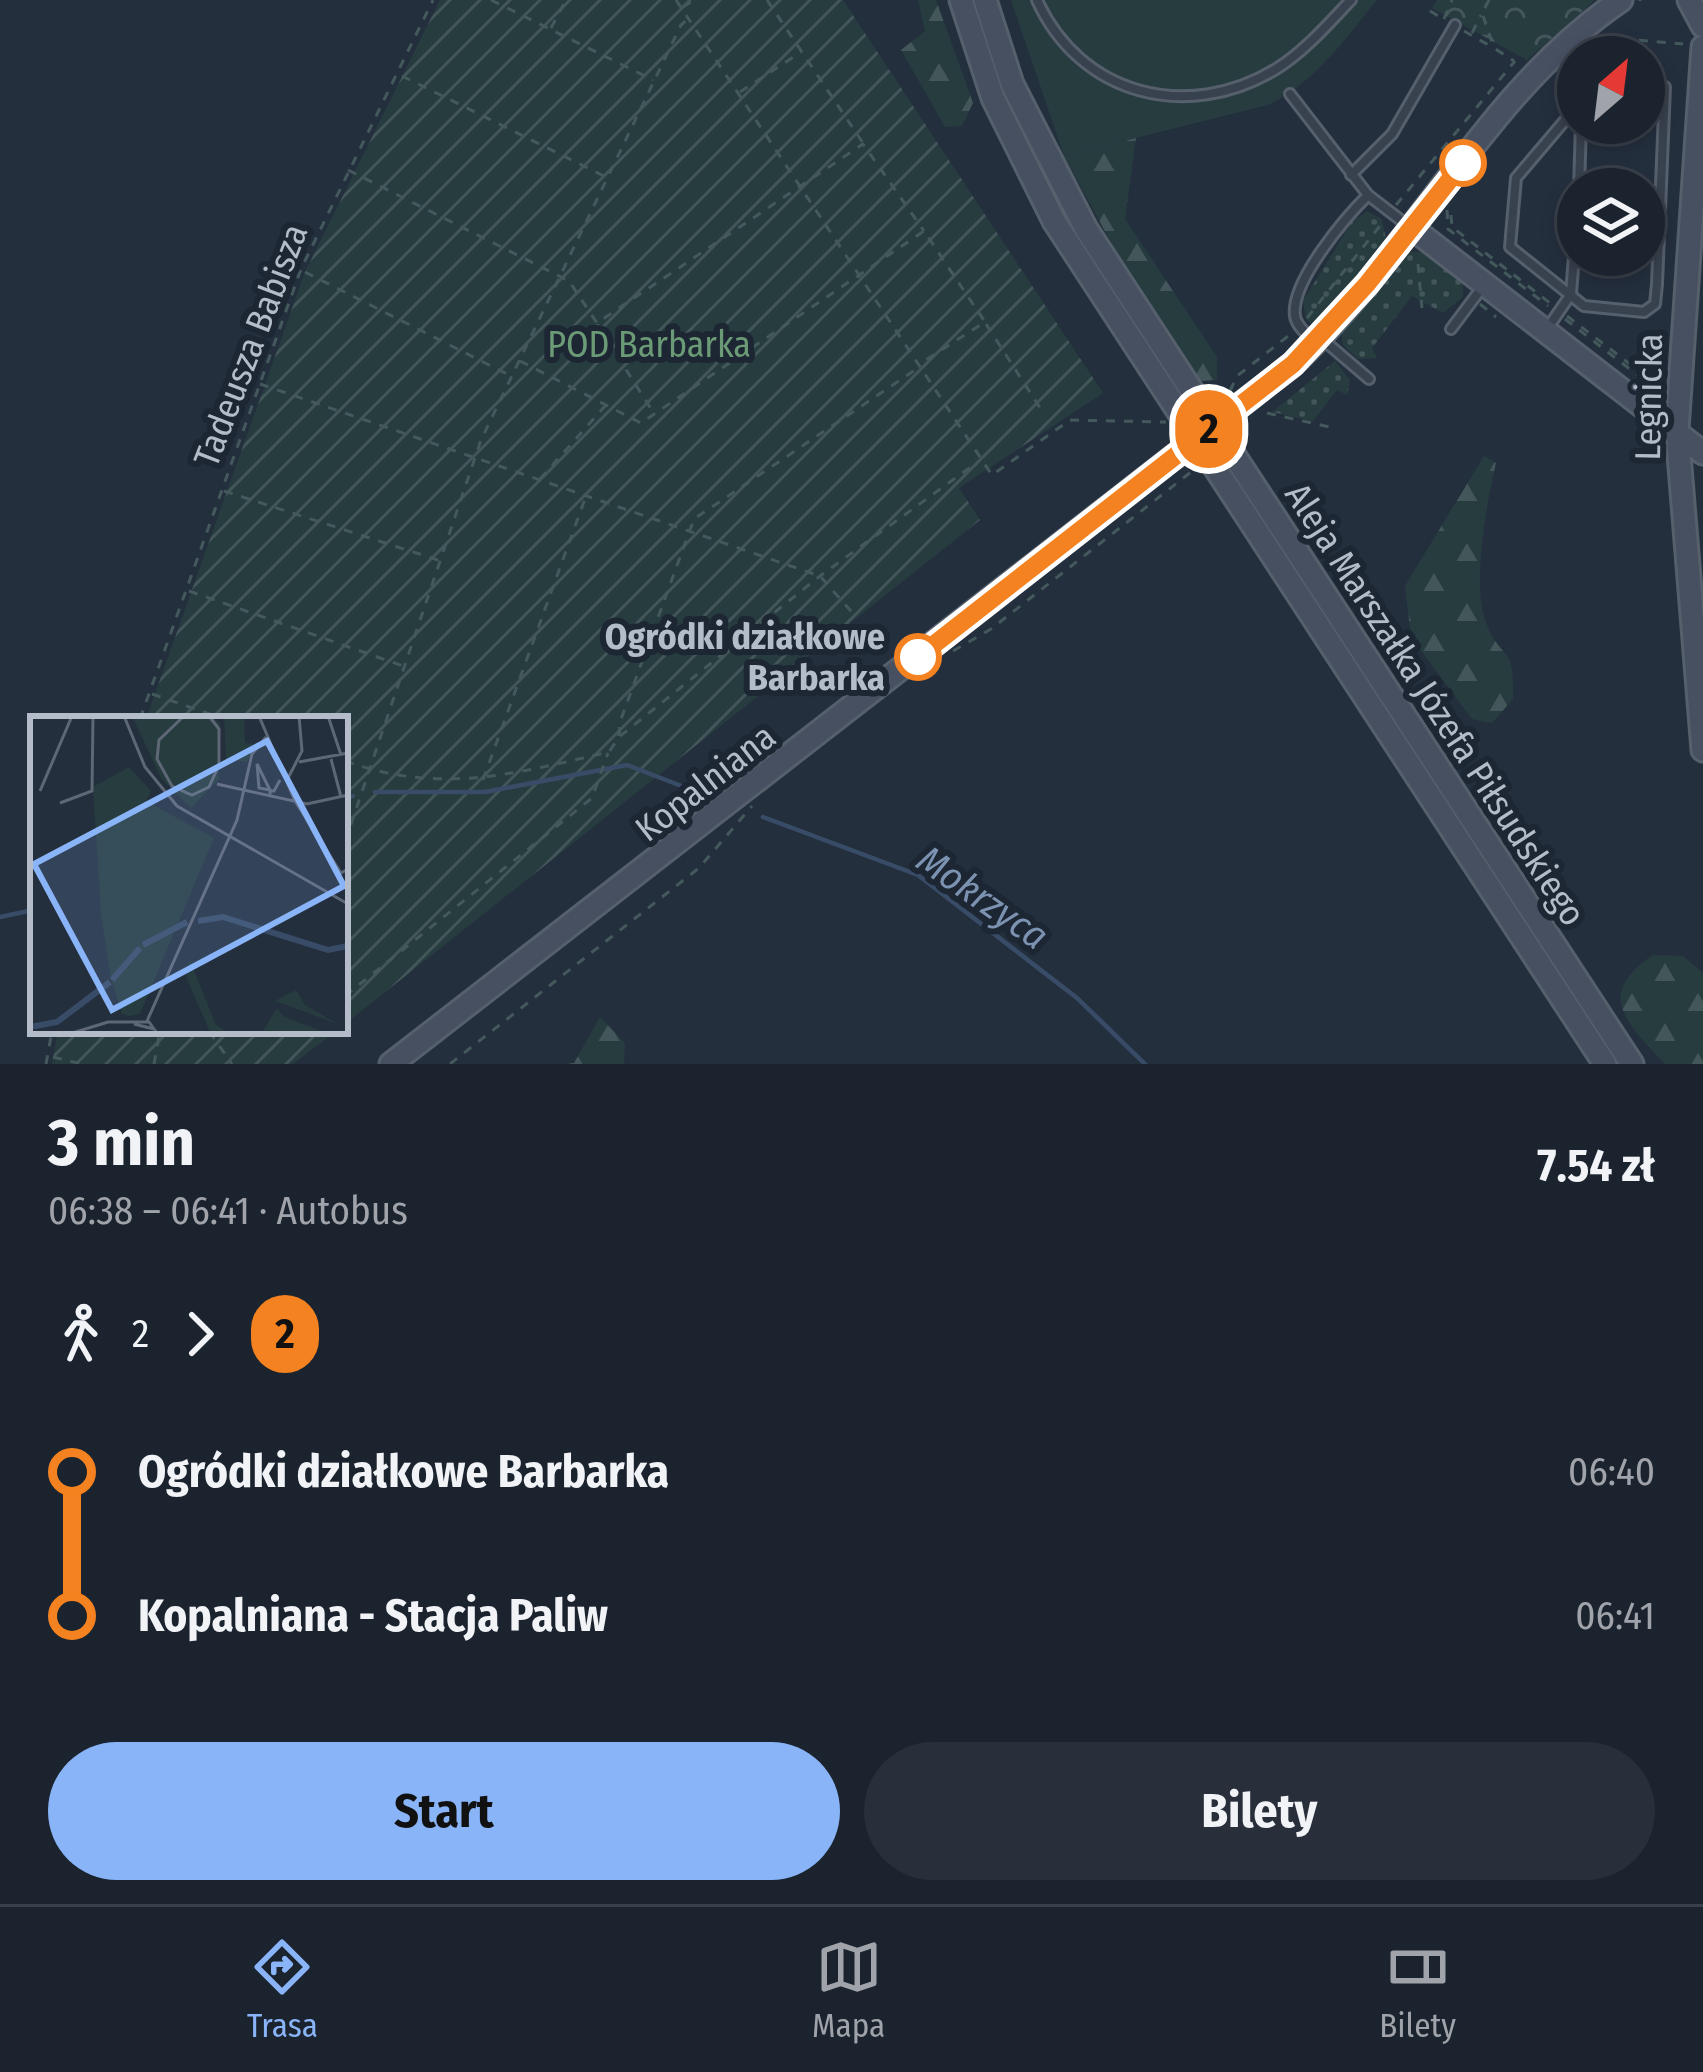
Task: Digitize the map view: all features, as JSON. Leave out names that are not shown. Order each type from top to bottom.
[{"type":"street","name":"Aleja Marszałka Józefa Piłsudskiego","points":[[961,0],[993,98],[1029,177],[1632,1064]]},
{"type":"street","name":"Aleja Marszałka Józefa Piłsudskiego","points":[[985,0],[1012,84],[1047,162],[1205,433],[1605,1064]]},
{"type":"street","name":"Kopalniana","points":[[392,1064],[1205,433],[1312,336],[1412,229],[1549,57],[1621,0]]},
{"type":"street","points":[[1689,0],[1699,39]]},
{"type":"street","name":"Legnicka","points":[[1699,39],[1677,430],[1703,750]]},
{"type":"street","points":[[1412,229],[1703,453]]},
{"type":"street","points":[[1679,484],[1689,470],[1703,465]]},
{"type":"lane","points":[[1037,0],[1064,45],[1093,72],[1122,88],[1165,97],[1233,86],[1276,69],[1351,0]]},
{"type":"lane","points":[[1351,175],[1392,134],[1455,26]]},
{"type":"lane","points":[[1290,94],[1368,195],[1412,229]]},
{"type":"lane","points":[[1557,130],[1516,178],[1510,247],[1590,308],[1645,312],[1654,304],[1662,144]]},
{"type":"lane","points":[[1368,195],[1338,225],[1296,305],[1312,336],[1370,379]]},
{"type":"lane","points":[[1546,330],[1571,294],[1572,276]]},
{"type":"lane","points":[[1451,329],[1485,284]]},
{"type":"path","name":"Tadeusza Babisza","points":[[141,716],[301,269],[433,0]]},
{"type":"path","points":[[490,0],[654,81]]},
{"type":"path","points":[[550,30],[566,0]]},
{"type":"path","points":[[676,0],[992,475],[1070,420],[1168,421]]},
{"type":"path","points":[[681,8],[694,0]]},
{"type":"path","points":[[767,0],[1044,414]]},
{"type":"path","points":[[1444,20],[1452,0]]},
{"type":"path","points":[[1472,35],[1489,0]]},
{"type":"path","points":[[1229,397],[1237,376],[1312,336],[1390,212],[1517,63],[1493,48],[1482,13]]},
{"type":"path","points":[[348,834],[477,458],[511,376],[688,19]]},
{"type":"path","points":[[1665,38],[1699,39]]},
{"type":"path","points":[[739,93],[801,52]]},
{"type":"path","points":[[402,76],[607,177]]},
{"type":"path","points":[[597,323],[863,144]]},
{"type":"path","points":[[348,170],[569,281],[654,414]]},
{"type":"path","points":[[1451,215],[1452,227],[1678,400]]},
{"type":"path","points":[[519,360],[641,423],[924,232]]},
{"type":"path","points":[[1418,264],[1422,308]]},
{"type":"path","points":[[305,272],[511,376]]},
{"type":"path","points":[[620,736],[620,722],[694,519],[986,322]]},
{"type":"path","points":[[258,383],[820,575],[857,619]]},
{"type":"path","points":[[539,480],[606,405]]},
{"type":"path","points":[[1267,413],[1334,428]]},
{"type":"path","points":[[348,994],[592,798],[620,736],[820,575],[980,460]]},
{"type":"path","points":[[942,656],[991,629],[1191,472]]},
{"type":"path","points":[[224,491],[442,562]]},
{"type":"path","points":[[482,781],[586,495]]},
{"type":"path","points":[[189,591],[403,666]]},
{"type":"path","points":[[149,693],[215,716]]},
{"type":"path","points":[[348,762],[391,777],[482,781],[609,752]]},
{"type":"path","points":[[450,1064],[699,868],[727,829],[748,816],[756,798]]},
{"type":"path","points":[[348,812],[357,810]]},
{"type":"path","points":[[46,1064],[51,1034]]},
{"type":"path","points":[[154,1064],[159,1034]]},
{"type":"path","points":[[214,1034],[232,1064]]},
{"type":"path","points":[[53,1057],[82,1064]]},
{"type":"green space","name":"POD Barbarka","points":[[440,0],[843,0],[1103,393],[959,488],[980,520],[348,1022],[348,716],[147,716],[305,272]]},
{"type":"green space","points":[[918,0],[936,0],[973,103],[962,126],[945,127],[901,50],[925,31]]},
{"type":"green space","points":[[1011,0],[1377,0],[1315,72],[1268,105],[1064,156]]},
{"type":"green space","points":[[1437,0],[1595,0],[1527,60],[1432,8]]},
{"type":"green space","points":[[1136,138],[1125,219],[1217,357],[1217,380],[1200,381],[1113,246],[1064,156],[1073,145]]},
{"type":"green space","points":[[1367,211],[1382,219],[1387,245],[1316,326],[1306,320],[1303,301],[1352,222]]},
{"type":"green space","points":[[1409,252],[1425,253],[1446,265],[1463,283],[1463,297],[1443,313],[1412,296],[1372,348],[1377,358],[1358,359],[1343,345],[1341,327]]},
{"type":"green space","points":[[1335,361],[1350,380],[1347,395],[1337,390],[1313,421],[1272,412]]},
{"type":"green space","points":[[1484,456],[1496,463],[1482,543],[1482,607],[1492,636],[1510,661],[1513,681],[1513,699],[1492,723],[1472,719],[1411,637],[1405,586]]},
{"type":"green space","points":[[1653,955],[1683,956],[1703,973],[1703,1064],[1665,1064],[1623,1009],[1625,983]]},
{"type":"green space","points":[[600,1017],[625,1043],[624,1064],[563,1064],[574,1063]]},
{"type":"green space","points":[[57,1034],[332,1034],[293,1064],[52,1064]]},
{"type":"waterway","name":"Mokrzyca","points":[[375,792],[485,792],[627,765],[697,792]]},
{"type":"waterway","name":"Mokrzyca","points":[[348,798],[353,796]]},
{"type":"waterway","name":"Mokrzyca","points":[[763,817],[918,875],[1077,998],[1145,1064]]},
{"type":"waterway","name":"Mokrzyca","points":[[0,917],[30,911]]},
{"type":"bus line","name":"2","points":[[918,657],[1293,364],[1367,284],[1463,163]]},
{"type":"place","name":"Ogródki działkowe Barbarka","points":[[918,657]]}]
